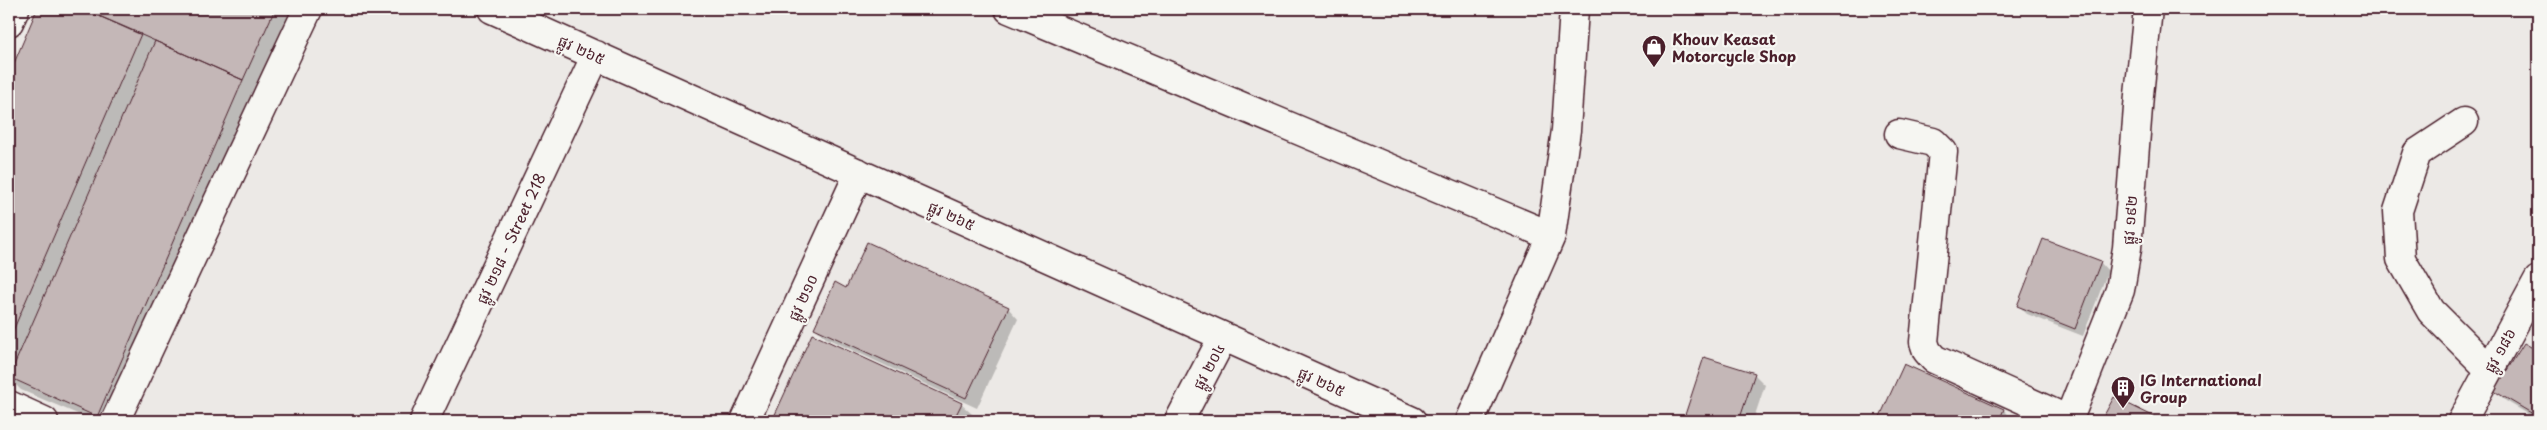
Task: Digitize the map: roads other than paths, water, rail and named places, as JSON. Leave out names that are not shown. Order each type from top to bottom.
[{"type":"street","points":[[9,22],[15,9]]},
{"type":"street","points":[[115,421],[308,9]]},
{"type":"street","name":"ផ្លូវ ២៦៥","points":[[492,9],[1412,421]]},
{"type":"street","points":[[1009,9],[1551,236]]},
{"type":"street","points":[[1470,421],[1551,236],[1566,130],[1574,9]]},
{"type":"street","name":"ផ្លូវ ១៩២","points":[[2068,421],[2120,290],[2127,248],[2148,9]]},
{"type":"street","name":"ផ្លូវ ២១៨ - Street 218","points":[[424,421],[596,55]]},
{"type":"street","points":[[2464,122],[2417,153],[2398,211],[2401,260],[2431,311],[2489,369]]},
{"type":"street","points":[[1899,134],[1933,142],[1943,152],[1924,342],[1927,350],[1934,359],[2068,421]]},
{"type":"street","name":"ផ្លូវ ២១០","points":[[744,421],[859,174]]},
{"type":"street","name":"ផ្លូវ ១៨៦","points":[[2462,421],[2538,280]]},
{"type":"street","name":"ផ្លូវ ២០៤","points":[[1179,421],[1223,336]]},
{"type":"street","points":[[9,405],[44,421]]},
{"type":"place","name":"Khouv Keasat Motorcycle Shop","points":[[1654,68]]},
{"type":"place","name":"IG International Group","points":[[2123,409]]}]
